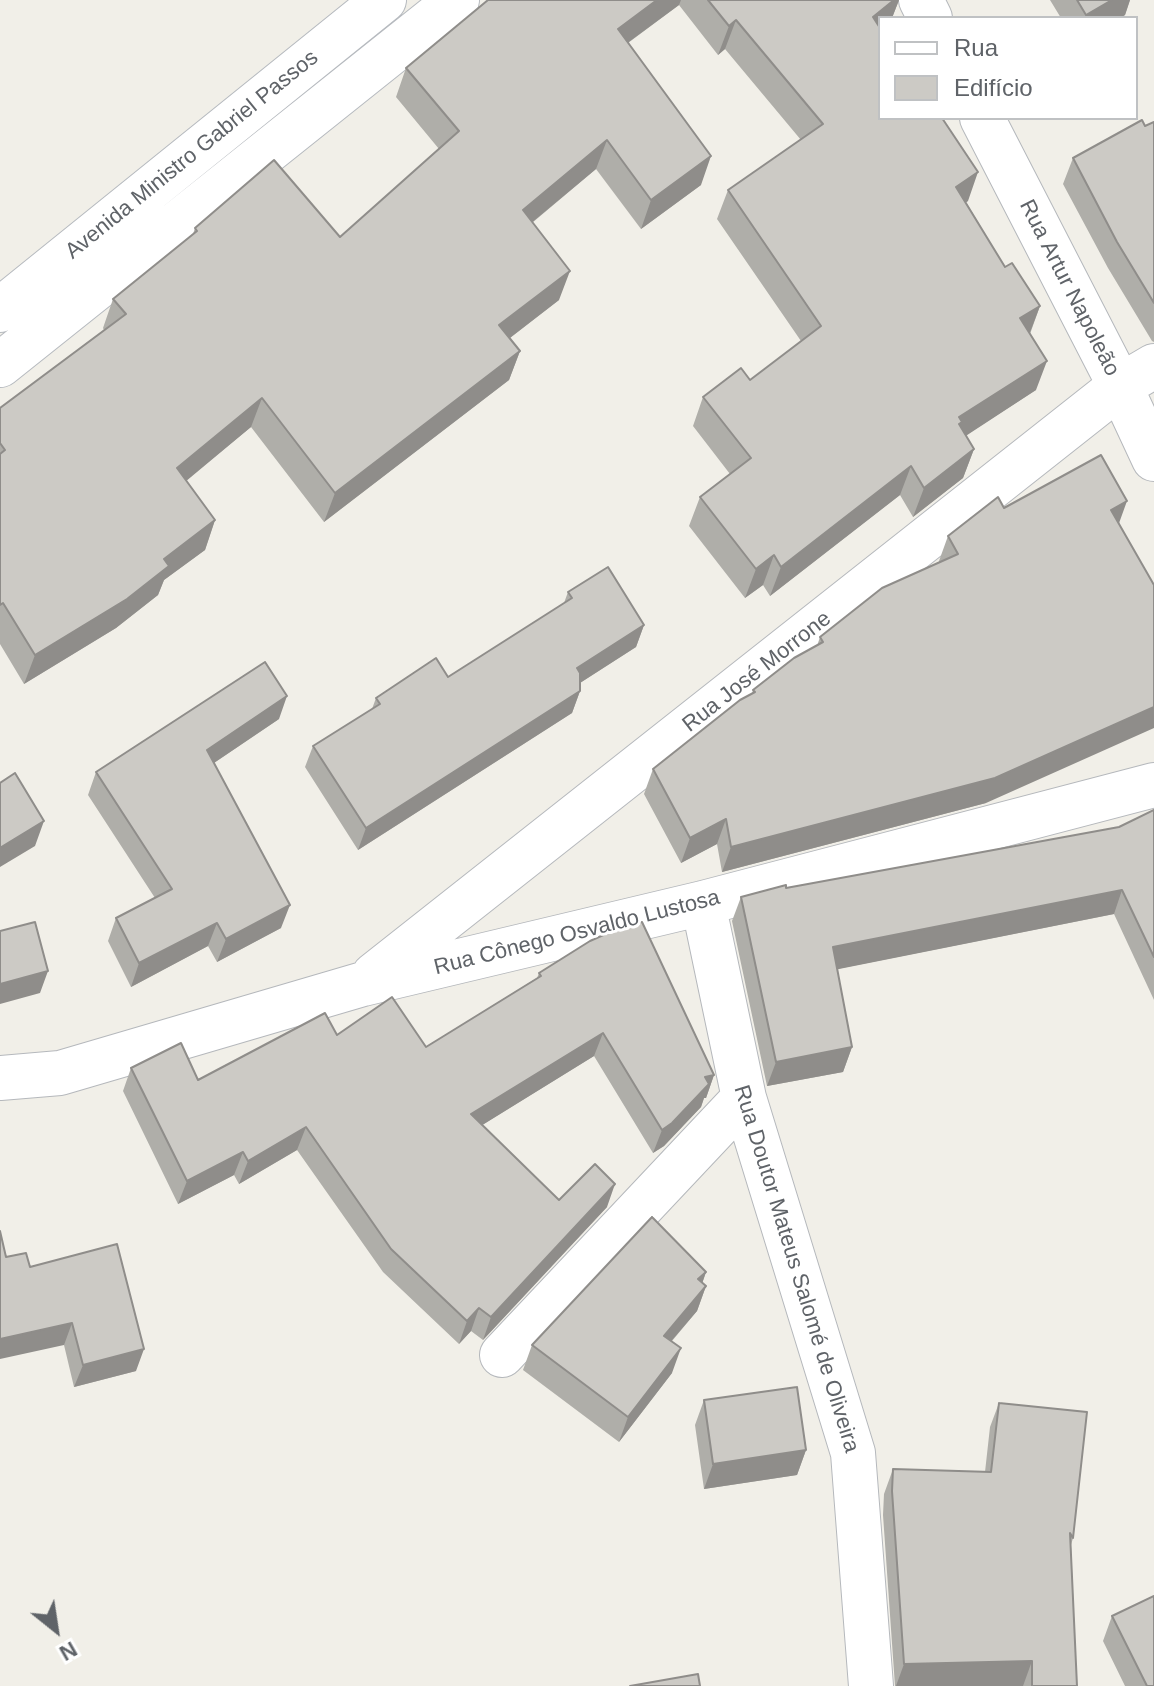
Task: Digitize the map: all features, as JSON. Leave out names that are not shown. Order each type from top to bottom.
[{"type":"street","name":"Avenida Ministro Gabriel Passos","points":[[0,310],[384,0]]},
{"type":"street","points":[[0,365],[457,0]]},
{"type":"street","name":"Rua Artur Napoleão","points":[[983,120],[1137,376],[1154,459]]},
{"type":"street","points":[[201,148],[229,182]]},
{"type":"street","name":"Rua José Morrone","points":[[363,984],[1137,376]]},
{"type":"street","name":"Rua Cônego Osvaldo Lustosa","points":[[0,1078],[60,1073],[363,984],[703,903],[1154,785]]},
{"type":"street","name":"Rua Doutor Mateus Salomé de Oliveira","points":[[703,903],[744,1098],[853,1453],[871,1686]]},
{"type":"street","points":[[502,1355],[744,1098]]},
{"type":"building","points":[[488,0],[657,0],[618,29],[711,156],[651,200],[607,140],[523,210],[570,271],[499,325],[520,351],[335,493],[262,398],[177,468],[215,520],[164,559],[169,566],[127,599],[35,655],[3,603],[0,605],[0,454],[5,450],[0,443],[0,408],[126,314],[113,299],[197,231],[195,228],[274,160],[340,237],[459,131],[406,68]]},
{"type":"building","points":[[708,0],[894,0],[873,17],[878,25],[878,120],[943,120],[978,172],[956,187],[1005,267],[1012,263],[1040,306],[1020,318],[1047,361],[959,417],[962,422],[959,424],[974,449],[924,488],[911,466],[781,567],[774,555],[756,569],[700,497],[751,458],[703,397],[741,368],[750,380],[821,326],[728,190],[823,124],[736,20],[729,26]]},
{"type":"building","points":[[1077,0],[1112,0],[1086,15]]},
{"type":"building","points":[[1142,120],[1145,126],[1154,122],[1154,303],[1117,242],[1073,158]]},
{"type":"building","points":[[1101,455],[1127,501],[1111,510],[1154,585],[1154,707],[995,778],[731,847],[726,819],[690,838],[653,769],[740,700],[755,692],[753,690],[794,658],[823,642],[820,637],[882,588],[958,554],[948,536],[998,497],[1004,508]]},
{"type":"building","points":[[608,567],[644,625],[577,668],[580,691],[366,828],[313,746],[380,704],[376,698],[436,658],[448,677],[572,598],[568,592]]},
{"type":"building","points":[[265,662],[287,696],[207,750],[290,905],[226,939],[217,923],[139,963],[116,918],[172,889],[96,772]]},
{"type":"building","points":[[15,773],[44,821],[0,848],[0,783]]},
{"type":"building","points":[[1154,810],[1154,957],[1122,890],[833,947],[852,1047],[776,1062],[741,897],[786,885],[786,888],[1119,827]]},
{"type":"building","points":[[35,922],[48,971],[0,984],[0,931]]},
{"type":"building","points":[[642,922],[714,1075],[705,1077],[709,1084],[662,1130],[603,1033],[471,1114],[559,1200],[595,1164],[615,1184],[491,1317],[479,1308],[467,1321],[391,1249],[306,1127],[248,1161],[243,1152],[187,1181],[131,1068],[181,1043],[198,1080],[325,1013],[337,1035],[392,997],[426,1047],[541,976],[539,973],[590,941]]},
{"type":"building","points":[[652,1217],[706,1272],[698,1279],[706,1286],[664,1336],[681,1348],[628,1417],[532,1345]]},
{"type":"building","points":[[0,1231],[6,1257],[26,1253],[30,1267],[117,1244],[144,1349],[83,1365],[72,1323],[0,1339]]},
{"type":"building","points":[[797,1387],[806,1450],[713,1464],[704,1400]]},
{"type":"building","points":[[999,1403],[1087,1412],[1073,1538],[1070,1533],[1077,1686],[1032,1686],[1032,1661],[904,1664],[893,1469],[991,1472]]},
{"type":"building","points":[[1154,1596],[1154,1686],[1147,1686],[1112,1616]]},
{"type":"building","points":[[698,1674],[700,1686],[630,1686]]}]
